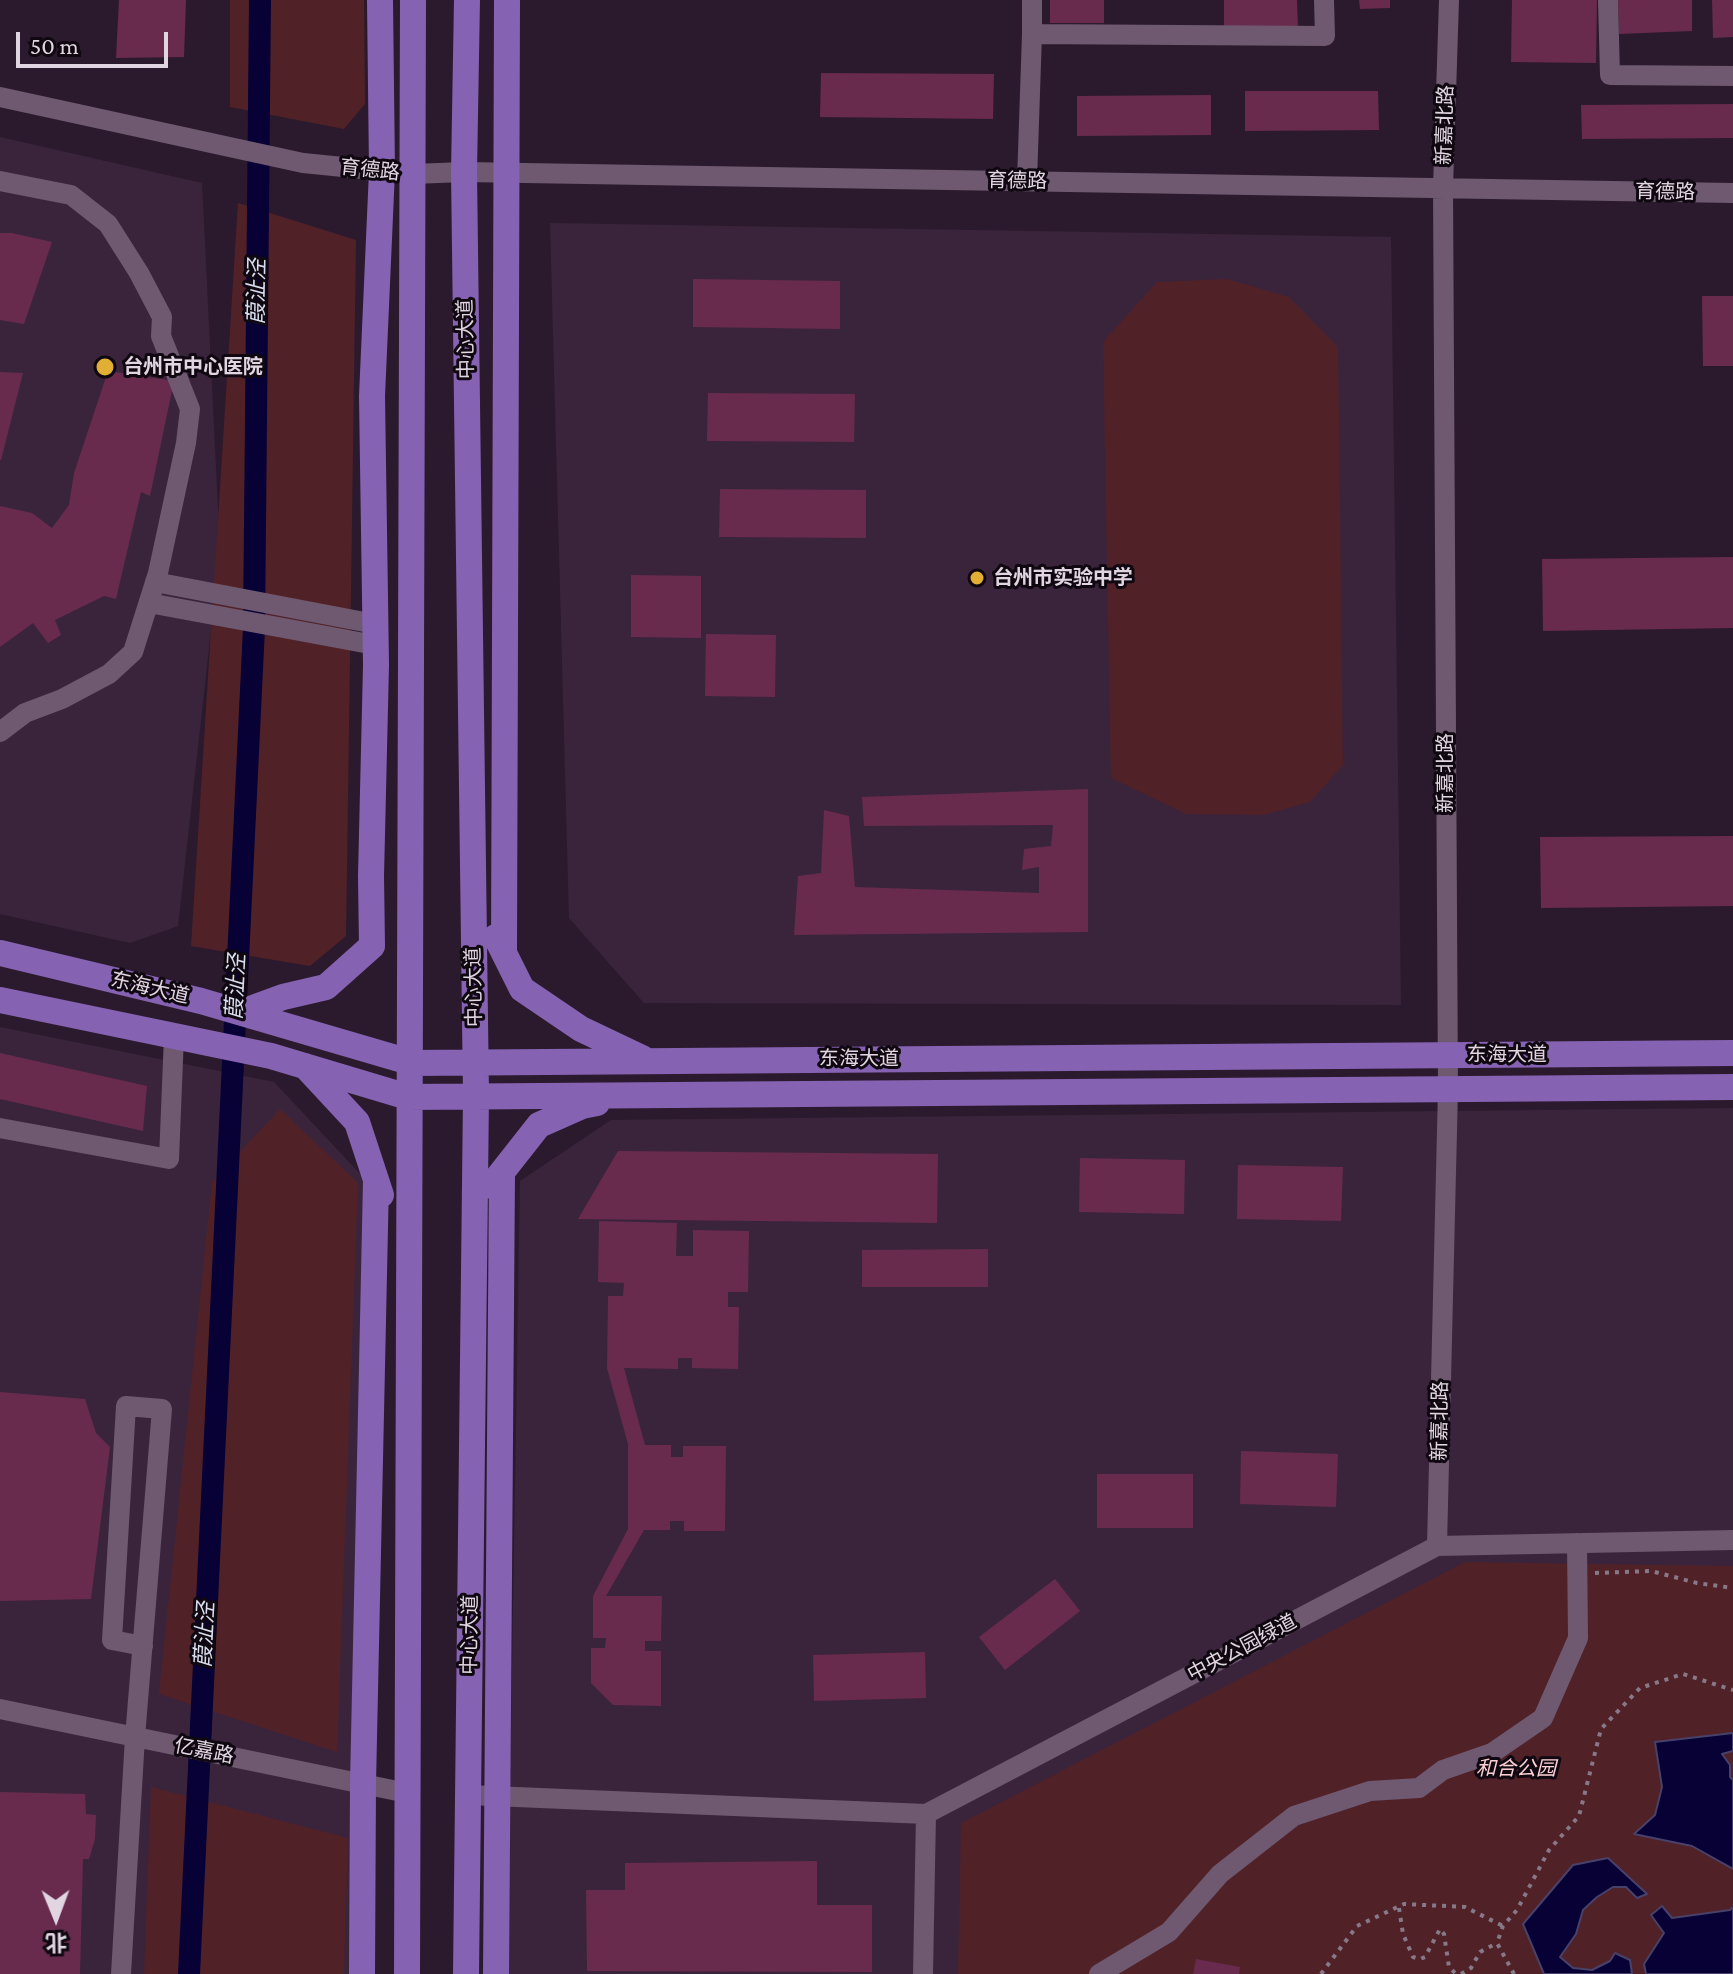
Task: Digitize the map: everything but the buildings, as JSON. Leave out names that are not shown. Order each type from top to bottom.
[{"type":"main road","points":[[241,1012],[283,997],[326,987],[372,946],[375,635],[372,396],[382,171],[380,0]]},
{"type":"main road","points":[[407,1974],[413,0]]},
{"type":"main road","name":"中心大道","points":[[466,1974],[476,1096],[464,172],[467,0]]},
{"type":"main road","points":[[504,952],[507,0]]},
{"type":"main road","points":[[374,728],[411,598]]},
{"type":"main road","points":[[470,660],[505,659]]},
{"type":"main road","points":[[473,846],[494,935],[522,989],[581,1029],[649,1061]]},
{"type":"main road","name":"东海大道","points":[[0,953],[201,1001],[410,1062],[1733,1053]]},
{"type":"main road","name":"东海大道","points":[[0,1000],[271,1056],[408,1097],[1733,1087]]},
{"type":"main road","points":[[305,1066],[357,1122],[408,1267]]},
{"type":"main road","points":[[474,1213],[539,1125],[582,1106],[634,1095]]},
{"type":"main road","points":[[496,1974],[502,1173]]},
{"type":"main road","points":[[362,1974],[376,1181]]},
{"type":"street","points":[[1027,181],[1032,0]]},
{"type":"street","points":[[1032,34],[1325,36],[1324,0]]},
{"type":"street","name":"新嘉北路","points":[[1437,1546],[1448,1089],[1443,188],[1449,0]]},
{"type":"street","points":[[1608,0],[1610,75],[1733,76]]},
{"type":"street","name":"育德路","points":[[0,97],[303,163],[413,174],[464,172],[1733,193]]},
{"type":"street","points":[[0,181],[71,195],[108,224],[133,262],[162,317],[161,336],[190,409],[186,443],[155,582],[133,652],[109,674],[62,699],[25,713],[0,732]]},
{"type":"street","points":[[155,582],[298,609],[375,635]]},
{"type":"street","points":[[149,603],[298,630],[375,635]]},
{"type":"street","points":[[0,1128],[169,1159],[174,1036]]},
{"type":"street","points":[[121,1974],[135,1737],[143,1646],[162,1409],[126,1406],[112,1640],[143,1646]]},
{"type":"street","name":"中央公园绿道","points":[[926,1814],[1437,1546],[1733,1540]]},
{"type":"street","points":[[1099,1974],[1169,1932],[1220,1874],[1294,1816],[1370,1791],[1419,1788],[1443,1770],[1492,1753],[1543,1718],[1578,1638],[1577,1543]]},
{"type":"street","name":"亿嘉路","points":[[0,1709],[407,1793]]},
{"type":"street","points":[[468,1795],[926,1814],[923,1974]]},
{"type":"path","points":[[1577,1574],[1651,1571],[1697,1583],[1733,1588]]},
{"type":"path","points":[[1399,1907],[1403,1934],[1413,1957],[1425,1957],[1440,1929],[1444,1934],[1449,1967],[1459,1974],[1471,1968],[1480,1952],[1497,1943],[1503,1926],[1532,1887],[1549,1850],[1579,1816],[1601,1729],[1640,1688],[1683,1674],[1733,1690]]},
{"type":"path","points":[[1321,1974],[1357,1926],[1404,1904],[1465,1907],[1503,1926]]},
{"type":"path","points":[[1497,1943],[1514,1974]]},
{"type":"shaded area","name":"台州市中心医院","points":[[0,137],[202,183],[220,550],[178,926],[130,943],[0,914]]},
{"type":"shaded area","name":"台州市实验中学","points":[[550,223],[1391,237],[1401,1005],[644,1003],[569,918]]},
{"type":"shaded area","points":[[0,1027],[274,1082],[364,1178],[350,1974],[0,1974]]},
{"type":"shaded area","points":[[1733,1108],[1733,1974],[507,1974],[520,1181],[611,1120]]},
{"type":"shaded area","points":[[1733,1733],[1733,1751],[1722,1754],[1730,1765],[1733,1780],[1733,1869],[1692,1846],[1634,1834],[1655,1815],[1662,1787],[1655,1742]]},
{"type":"shaded area","points":[[1608,1858],[1647,1894],[1637,1898],[1626,1887],[1613,1887],[1597,1897],[1583,1910],[1576,1934],[1560,1957],[1573,1968],[1592,1970],[1610,1961],[1615,1953],[1630,1960],[1632,1974],[1544,1974],[1523,1924],[1573,1865]]},
{"type":"shaded area","points":[[1662,1906],[1672,1918],[1730,1910],[1733,1907],[1733,1974],[1646,1974],[1644,1964],[1664,1933],[1651,1915]]},
{"type":"green space","points":[[230,0],[364,0],[365,104],[344,129],[230,107]]},
{"type":"green space","points":[[238,203],[356,240],[346,936],[310,966],[191,946]]},
{"type":"green space","points":[[1227,279],[1289,297],[1338,347],[1343,765],[1310,802],[1264,815],[1186,814],[1111,778],[1103,342],[1157,282]]},
{"type":"green space","points":[[280,1109],[358,1183],[337,1752],[159,1694],[212,1182]]},
{"type":"green space","name":"和合公园","points":[[1465,1562],[1733,1566],[1733,1974],[958,1974],[961,1823]]},
{"type":"green space","points":[[151,1787],[348,1838],[344,1974],[144,1974]]},
{"type":"waterway","name":"葭沚泾","points":[[189,1974],[254,628],[260,0]]},
{"type":"place","name":"台州市中心医院","points":[[105,367]]},
{"type":"place","name":"台州市实验中学","points":[[977,578]]}]
